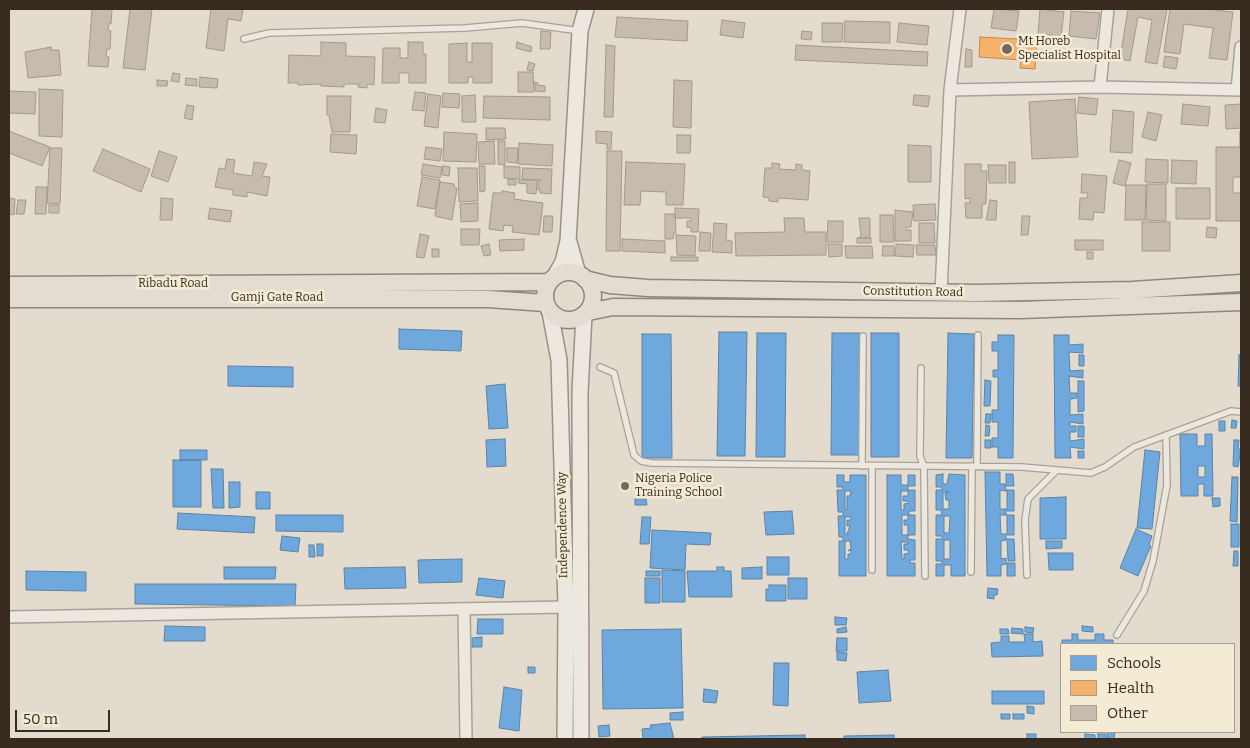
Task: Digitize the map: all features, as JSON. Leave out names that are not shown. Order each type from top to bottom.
[{"type":"main road","points":[[552,279],[570,272],[582,277],[590,284],[593,298],[586,313],[576,320],[557,318],[547,308],[544,296],[552,279],[563,262],[568,241],[580,31],[586,9]]},
{"type":"main road","points":[[568,241],[582,277]]},
{"type":"main road","name":"Constitution Road","points":[[582,277],[634,287],[941,293],[1060,292],[1241,283]]},
{"type":"main road","name":"Ribadu Road","points":[[9,285],[487,283],[552,279]]},
{"type":"main road","name":"Gamji Gate Road","points":[[9,299],[488,299],[547,308]]},
{"type":"main road","name":"Constitution Road","points":[[586,313],[613,307],[1031,310],[1241,302]]},
{"type":"main road","name":"Independence Way","points":[[547,308],[559,360],[566,607],[565,739]]},
{"type":"main road","name":"Independence Way","points":[[581,739],[580,392],[586,313]]},
{"type":"street","points":[[941,293],[950,90],[960,9]]},
{"type":"street","points":[[1100,87],[1108,9]]},
{"type":"street","points":[[950,90],[1100,87],[1239,90],[1241,47]]},
{"type":"street","points":[[9,617],[566,607]]},
{"type":"street","points":[[464,609],[466,739]]},
{"type":"lane","points":[[244,39],[268,32],[464,28],[522,23],[580,31]]},
{"type":"lane","points":[[970,572],[978,334]]},
{"type":"lane","points":[[862,466],[863,336]]},
{"type":"lane","points":[[600,367],[614,374],[628,437],[634,455],[641,461],[652,463],[1022,467],[1091,473],[1105,467],[1134,447],[1231,411],[1241,412]]},
{"type":"lane","points":[[921,368],[920,456],[924,467],[925,576]]},
{"type":"lane","points":[[1117,635],[1144,591],[1153,561],[1167,485],[1166,435]]},
{"type":"lane","points":[[872,466],[872,570]]},
{"type":"lane","points":[[1026,575],[1024,520],[1028,499],[1056,471]]},
{"type":"building: Schools","points":[[399,329],[462,331],[461,351],[399,349]]},
{"type":"building: Schools","points":[[719,332],[747,332],[745,456],[717,456]]},
{"type":"building: Schools","points":[[757,333],[786,333],[785,457],[756,457]]},
{"type":"building: Schools","points":[[832,333],[860,333],[860,455],[831,455]]},
{"type":"building: Schools","points":[[871,333],[899,333],[899,457],[871,457]]},
{"type":"building: Schools","points":[[948,333],[974,334],[972,458],[946,458]]},
{"type":"building: Schools","points":[[642,334],[671,334],[672,458],[642,458]]},
{"type":"building: Schools","points":[[998,335],[1014,335],[1013,458],[998,458],[998,447],[992,447],[992,438],[998,438],[998,422],[992,422],[992,410],[998,410],[998,377],[993,377],[993,370],[998,370],[998,351],[992,351],[992,342],[998,342]]},
{"type":"building: Schools","points":[[1054,335],[1069,335],[1069,345],[1083,344],[1083,353],[1069,352],[1070,371],[1083,370],[1083,378],[1069,376],[1070,393],[1077,393],[1077,398],[1070,399],[1070,415],[1083,414],[1083,424],[1070,422],[1070,426],[1076,426],[1076,432],[1070,432],[1070,441],[1084,439],[1084,449],[1070,447],[1071,458],[1055,458]]},
{"type":"building: Schools","points":[[1079,355],[1084,355],[1084,366],[1079,366]]},
{"type":"building: Schools","points":[[1239,355],[1241,355],[1241,386],[1238,386]]},
{"type":"building: Schools","points":[[228,366],[293,367],[293,387],[228,386]]},
{"type":"building: Schools","points":[[985,380],[991,381],[990,406],[984,406]]},
{"type":"building: Schools","points":[[1078,381],[1084,381],[1084,411],[1078,412]]},
{"type":"building: Schools","points":[[505,384],[508,428],[489,429],[486,386]]},
{"type":"building: Schools","points":[[986,414],[991,414],[990,423],[985,423]]},
{"type":"building: Schools","points":[[1232,420],[1237,421],[1236,428],[1231,428]]},
{"type":"building: Schools","points":[[1219,421],[1225,421],[1225,431],[1219,431]]},
{"type":"building: Schools","points":[[986,425],[990,426],[989,436],[985,436]]},
{"type":"building: Schools","points":[[1078,426],[1084,426],[1084,437],[1078,437]]},
{"type":"building: Schools","points":[[1180,434],[1197,434],[1197,446],[1205,446],[1205,434],[1212,434],[1213,496],[1204,496],[1204,484],[1198,484],[1198,496],[1181,496]],"holes":[[[1198,466],[1205,466],[1205,477],[1198,477]]]},
{"type":"building: Schools","points":[[505,439],[506,466],[487,467],[486,440]]},
{"type":"building: Schools","points":[[985,440],[991,440],[991,448],[985,448]]},
{"type":"building: Schools","points":[[1234,440],[1239,440],[1238,449],[1241,449],[1238,467],[1233,466]]},
{"type":"building: Schools","points":[[180,450],[207,450],[207,460],[180,460]]},
{"type":"building: Schools","points":[[1145,450],[1160,452],[1152,529],[1137,528]]},
{"type":"building: Schools","points":[[1078,451],[1084,451],[1084,458],[1078,458]]},
{"type":"building: Schools","points":[[173,460],[201,460],[201,507],[173,507]]},
{"type":"building: Schools","points":[[211,469],[223,469],[224,508],[213,508]]},
{"type":"building: Schools","points":[[985,472],[1000,472],[1000,484],[1005,484],[1006,491],[1000,490],[1000,509],[1006,509],[1006,515],[1000,515],[1001,534],[1006,534],[1006,540],[1001,541],[1001,559],[1006,558],[1006,564],[1001,565],[1001,576],[987,576]]},
{"type":"building: Schools","points":[[943,474],[943,484],[947,484],[949,474],[965,475],[965,576],[951,576],[951,565],[944,565],[944,576],[936,576],[936,564],[942,564],[942,561],[936,561],[936,539],[942,539],[942,536],[936,536],[936,515],[942,515],[941,510],[936,510],[936,490],[942,490],[942,487],[936,487],[936,475]],"holes":[[[943,492],[949,492],[945,493],[946,500],[949,500],[949,509],[943,509]],[[944,516],[950,516],[949,533],[944,533]],[[944,540],[950,540],[950,559],[944,559]]]},
{"type":"building: Schools","points":[[1006,474],[1013,474],[1014,486],[1006,486]]},
{"type":"building: Schools","points":[[837,475],[844,475],[844,482],[850,482],[850,475],[866,475],[866,576],[839,576],[839,541],[843,541],[843,537],[839,537],[838,516],[843,516],[843,512],[838,512],[837,490],[843,490],[843,487],[837,487]],"holes":[[[845,491],[851,491],[850,496],[847,496],[847,510],[845,510]],[[845,517],[851,517],[851,520],[847,520],[847,526],[850,526],[847,534],[845,534]],[[845,541],[850,541],[851,548],[848,551],[851,550],[851,554],[848,554],[848,559],[845,559]]]},
{"type":"building: Schools","points":[[887,475],[901,475],[901,485],[908,485],[908,475],[915,475],[915,486],[908,486],[908,490],[915,490],[915,511],[909,511],[909,515],[915,515],[915,535],[908,535],[908,539],[915,540],[915,560],[910,560],[910,563],[915,563],[915,576],[887,576]],"holes":[[[901,491],[908,491],[908,496],[903,496],[903,501],[908,501],[909,503],[904,504],[904,510],[901,510]],[[902,515],[908,515],[908,520],[904,520],[904,525],[908,525],[908,535],[902,535]],[[901,542],[908,542],[908,544],[904,544],[904,550],[908,550],[909,553],[904,554],[904,559],[902,559]]]},
{"type":"building: Schools","points":[[1232,477],[1238,477],[1237,522],[1230,521]]},
{"type":"building: Schools","points":[[229,482],[240,482],[240,507],[229,508]]},
{"type":"building: Schools","points":[[1007,490],[1014,490],[1014,511],[1007,511]]},
{"type":"building: Schools","points":[[256,492],[270,492],[270,509],[256,509]]},
{"type":"building: Schools","points":[[1066,497],[1066,539],[1040,539],[1040,498]]},
{"type":"building: Schools","points":[[1212,498],[1220,498],[1220,506],[1213,507]]},
{"type":"building: Schools","points":[[635,499],[646,499],[647,505],[635,505]]},
{"type":"building: Schools","points":[[792,511],[794,534],[766,535],[764,512]]},
{"type":"building: Schools","points":[[178,513],[255,517],[254,533],[177,529]]},
{"type":"building: Schools","points":[[276,515],[343,515],[343,532],[276,531]]},
{"type":"building: Schools","points":[[1007,515],[1014,515],[1014,535],[1007,535]]},
{"type":"building: Schools","points":[[642,517],[651,517],[649,544],[640,544]]},
{"type":"building: Schools","points":[[1231,524],[1239,524],[1239,547],[1231,547]]},
{"type":"building: Schools","points":[[1136,529],[1152,536],[1149,545],[1151,546],[1138,576],[1120,568]]},
{"type":"building: Schools","points":[[652,530],[711,533],[710,545],[686,544],[685,570],[650,568]]},
{"type":"building: Schools","points":[[282,536],[300,538],[298,552],[280,550]]},
{"type":"building: Schools","points":[[1007,539],[1014,539],[1015,561],[1008,561]]},
{"type":"building: Schools","points":[[1046,541],[1062,541],[1062,548],[1046,549]]},
{"type":"building: Schools","points":[[317,544],[323,544],[323,556],[317,556]]},
{"type":"building: Schools","points":[[309,545],[314,545],[315,557],[309,557]]},
{"type":"building: Schools","points":[[1234,551],[1238,551],[1238,566],[1233,566]]},
{"type":"building: Schools","points":[[1048,553],[1073,553],[1073,570],[1049,570]]},
{"type":"building: Schools","points":[[767,557],[789,557],[789,575],[767,575]]},
{"type":"building: Schools","points":[[462,559],[462,582],[419,583],[418,560]]},
{"type":"building: Schools","points":[[1007,563],[1015,563],[1015,576],[1007,576]]},
{"type":"building: Schools","points":[[224,567],[276,567],[275,579],[224,579]]},
{"type":"building: Schools","points":[[405,567],[406,588],[345,589],[344,568]]},
{"type":"building: Schools","points":[[717,567],[724,567],[724,571],[731,571],[732,597],[689,597],[687,571],[717,571]]},
{"type":"building: Schools","points":[[762,567],[762,579],[742,579],[742,568]]},
{"type":"building: Schools","points":[[662,570],[685,571],[685,602],[662,602]]},
{"type":"building: Schools","points":[[26,571],[86,572],[86,591],[26,590]]},
{"type":"building: Schools","points":[[646,571],[660,571],[660,576],[646,576]]},
{"type":"building: Schools","points":[[479,578],[505,581],[503,598],[476,595]]},
{"type":"building: Schools","points":[[645,578],[660,578],[660,603],[645,603]]},
{"type":"building: Schools","points":[[788,578],[807,578],[807,599],[788,599]]},
{"type":"building: Schools","points":[[135,584],[296,584],[295,606],[135,604]]},
{"type":"building: Schools","points":[[769,585],[786,585],[786,601],[766,601],[766,589],[769,589]]},
{"type":"building: Schools","points":[[988,588],[998,589],[994,599],[987,598]]},
{"type":"building: Schools","points":[[835,617],[847,618],[846,625],[835,625]]},
{"type":"building: Schools","points":[[478,619],[503,619],[503,634],[477,634]]},
{"type":"building: Schools","points":[[165,626],[205,627],[205,641],[164,641]]},
{"type":"building: Schools","points":[[1082,626],[1093,627],[1093,632],[1082,631]]},
{"type":"building: Schools","points":[[846,627],[847,632],[837,633],[837,629]]},
{"type":"building: Schools","points":[[1025,627],[1034,628],[1033,633],[1025,632]]},
{"type":"building: Schools","points":[[1012,628],[1023,629],[1023,634],[1011,633]]},
{"type":"building: Schools","points":[[681,629],[683,708],[603,709],[602,630]]},
{"type":"building: Schools","points":[[1000,629],[1008,629],[1009,634],[1000,634]]},
{"type":"building: Schools","points":[[1024,634],[1033,634],[1033,642],[1042,641],[1043,656],[992,657],[991,643],[1001,642],[1001,636],[1009,636],[1009,642],[1025,642]]},
{"type":"building: Schools","points":[[1072,634],[1078,634],[1078,640],[1095,640],[1095,634],[1104,634],[1104,640],[1113,640],[1113,643],[1062,643],[1062,640],[1072,640]]},
{"type":"building: Schools","points":[[482,637],[482,647],[472,647],[472,638]]},
{"type":"building: Schools","points":[[837,638],[847,638],[847,651],[836,651]]},
{"type":"building: Schools","points":[[837,652],[847,653],[846,661],[837,660]]},
{"type":"building: Schools","points":[[774,663],[789,663],[788,706],[773,705]]},
{"type":"building: Schools","points":[[528,667],[535,667],[535,673],[528,673]]},
{"type":"building: Schools","points":[[888,670],[891,701],[859,703],[857,672]]},
{"type":"building: Schools","points":[[504,687],[522,690],[519,731],[499,728]]},
{"type":"building: Schools","points":[[704,689],[718,691],[716,703],[703,702]]},
{"type":"building: Schools","points":[[992,691],[1044,691],[1044,704],[992,704]]},
{"type":"building: Schools","points":[[1027,706],[1034,707],[1034,714],[1027,713]]},
{"type":"building: Schools","points":[[683,712],[683,720],[670,720],[670,713]]},
{"type":"building: Schools","points":[[1001,714],[1010,714],[1010,719],[1001,719]]},
{"type":"building: Schools","points":[[1013,714],[1024,714],[1024,719],[1013,719]]},
{"type":"building: Schools","points":[[670,723],[674,739],[643,739],[642,729],[651,728],[650,725]]},
{"type":"building: Schools","points":[[609,725],[610,736],[599,737],[598,726]]},
{"type":"building: Schools","points":[[1108,733],[1115,733],[1114,739],[1107,738]]},
{"type":"building: Schools","points":[[1027,734],[1036,734],[1036,739],[1027,739]]},
{"type":"building: Schools","points":[[1085,734],[1095,735],[1095,739],[1085,739]]},
{"type":"building: Schools","points":[[1098,734],[1106,734],[1106,739],[1098,739]]},
{"type":"building: Schools","points":[[805,735],[805,739],[702,739],[702,737]]},
{"type":"building: Schools","points":[[894,735],[894,739],[844,739],[844,736]]},
{"type":"building: Health","points":[[980,37],[1037,40],[1035,69],[1020,68],[1021,60],[979,57]]},
{"type":"building: Other","points":[[92,9],[112,9],[111,24],[109,23],[108,30],[111,31],[110,49],[107,49],[106,56],[109,57],[108,67],[88,66]]},
{"type":"building: Other","points":[[130,9],[152,9],[145,70],[123,68]]},
{"type":"building: Other","points":[[211,9],[243,9],[241,21],[228,19],[224,51],[206,48]]},
{"type":"building: Other","points":[[994,9],[1019,11],[1016,31],[991,28]]},
{"type":"building: Other","points":[[1040,9],[1064,12],[1061,36],[1038,34]]},
{"type":"building: Other","points":[[1128,9],[1167,9],[1157,64],[1145,62],[1152,20],[1138,17],[1130,61],[1120,59]]},
{"type":"building: Other","points":[[1170,9],[1205,9],[1233,12],[1227,60],[1209,58],[1213,28],[1184,24],[1180,54],[1164,52]]},
{"type":"building: Other","points":[[1071,11],[1100,13],[1096,39],[1069,36]]},
{"type":"building: Other","points":[[617,17],[688,21],[687,41],[615,37]]},
{"type":"building: Other","points":[[722,20],[745,23],[743,38],[720,35]]},
{"type":"building: Other","points":[[845,21],[890,22],[890,43],[844,42]]},
{"type":"building: Other","points":[[822,23],[843,23],[842,42],[822,42]]},
{"type":"building: Other","points":[[899,23],[929,26],[927,45],[897,42]]},
{"type":"building: Other","points":[[541,31],[551,32],[550,49],[540,49]]},
{"type":"building: Other","points":[[802,31],[812,32],[811,40],[801,39]]},
{"type":"building: Other","points":[[321,42],[346,43],[346,56],[375,57],[374,85],[367,84],[367,88],[358,87],[359,84],[344,84],[344,87],[288,83],[289,55],[321,56]]},
{"type":"building: Other","points":[[408,42],[423,42],[423,54],[426,54],[426,83],[409,83],[409,73],[399,73],[399,83],[382,83],[383,48],[400,48],[400,58],[408,58]]},
{"type":"building: Other","points":[[517,42],[532,47],[531,52],[516,48]]},
{"type":"building: Other","points":[[467,43],[467,62],[472,62],[472,43],[492,43],[492,83],[473,83],[473,77],[468,77],[468,83],[449,83],[449,44]]},
{"type":"building: Other","points":[[606,45],[615,46],[613,117],[604,117]]},
{"type":"building: Other","points":[[796,45],[928,52],[927,66],[795,60]]},
{"type":"building: Other","points":[[51,47],[51,50],[59,50],[61,75],[28,78],[25,52]]},
{"type":"building: Other","points":[[966,49],[972,50],[972,67],[965,67]]},
{"type":"building: Other","points":[[1165,56],[1178,58],[1176,69],[1163,67]]},
{"type":"building: Other","points":[[529,62],[535,64],[533,71],[527,70]]},
{"type":"building: Other","points":[[518,72],[533,72],[534,92],[518,92]]},
{"type":"building: Other","points":[[173,73],[180,74],[179,82],[171,81]]},
{"type":"building: Other","points":[[200,77],[218,79],[217,88],[199,87]]},
{"type":"building: Other","points":[[186,78],[197,79],[197,86],[185,85]]},
{"type":"building: Other","points":[[157,80],[168,81],[167,86],[157,86]]},
{"type":"building: Other","points":[[674,80],[692,81],[691,128],[673,127]]},
{"type":"building: Other","points":[[535,82],[538,83],[537,85],[545,86],[545,92],[535,91]]},
{"type":"building: Other","points":[[39,89],[63,90],[62,137],[39,136]]},
{"type":"building: Other","points":[[9,91],[36,92],[35,114],[9,113]]},
{"type":"building: Other","points":[[415,92],[426,93],[424,111],[412,110]]},
{"type":"building: Other","points":[[443,93],[460,94],[459,108],[442,107]]},
{"type":"building: Other","points":[[428,94],[441,96],[438,128],[424,126]]},
{"type":"building: Other","points":[[475,95],[476,122],[462,122],[462,96]]},
{"type":"building: Other","points":[[914,95],[930,96],[928,107],[913,105]]},
{"type":"building: Other","points":[[327,96],[351,96],[350,132],[332,132],[329,115],[327,115]]},
{"type":"building: Other","points":[[484,96],[550,97],[550,120],[483,118]]},
{"type":"building: Other","points":[[1079,97],[1098,99],[1096,115],[1077,113]]},
{"type":"building: Other","points":[[1075,99],[1078,157],[1032,159],[1029,102]]},
{"type":"building: Other","points":[[1183,104],[1210,107],[1208,126],[1181,124]]},
{"type":"building: Other","points":[[1241,104],[1241,128],[1226,129],[1225,105]]},
{"type":"building: Other","points":[[187,105],[194,106],[192,120],[184,118]]},
{"type":"building: Other","points":[[376,108],[387,110],[385,123],[374,122]]},
{"type":"building: Other","points":[[1113,110],[1134,112],[1132,153],[1110,152]]},
{"type":"building: Other","points":[[1148,112],[1162,115],[1156,141],[1142,137]]},
{"type":"building: Other","points":[[486,128],[505,128],[506,139],[486,140]]},
{"type":"building: Other","points":[[9,131],[50,147],[42,166],[9,153]]},
{"type":"building: Other","points":[[596,131],[612,132],[611,149],[607,149],[607,144],[596,143]]},
{"type":"building: Other","points":[[444,132],[477,134],[476,162],[443,161]]},
{"type":"building: Other","points":[[1240,132],[1241,177],[1233,177],[1233,193],[1241,193],[1241,221],[1216,221],[1216,147],[1240,147]]},
{"type":"building: Other","points":[[331,134],[357,135],[356,154],[330,152]]},
{"type":"building: Other","points":[[677,135],[691,135],[690,153],[677,153]]},
{"type":"building: Other","points":[[494,141],[495,164],[479,164],[478,142]]},
{"type":"building: Other","points":[[498,141],[505,141],[505,165],[498,164]]},
{"type":"building: Other","points":[[519,143],[553,145],[552,166],[518,164]]},
{"type":"building: Other","points":[[908,145],[931,146],[931,182],[908,182]]},
{"type":"building: Other","points":[[426,147],[442,149],[440,161],[424,159]]},
{"type":"building: Other","points":[[50,148],[62,148],[60,204],[47,203]]},
{"type":"building: Other","points":[[507,148],[518,148],[517,163],[507,162]]},
{"type":"building: Other","points":[[103,149],[150,169],[141,192],[93,171]]},
{"type":"building: Other","points":[[159,151],[177,157],[168,182],[151,176]]},
{"type":"building: Other","points":[[607,151],[622,151],[620,251],[606,251]]},
{"type":"building: Other","points":[[227,159],[235,160],[233,173],[252,176],[254,162],[267,164],[262,176],[270,177],[267,196],[247,192],[247,197],[233,195],[233,190],[215,187],[219,168],[225,169]]},
{"type":"building: Other","points":[[1146,159],[1168,160],[1168,183],[1145,182]]},
{"type":"building: Other","points":[[1119,160],[1131,163],[1125,186],[1113,183]]},
{"type":"building: Other","points":[[1172,160],[1197,161],[1196,184],[1171,183]]},
{"type":"building: Other","points":[[626,162],[685,164],[683,205],[666,205],[666,192],[641,191],[640,205],[624,205]]},
{"type":"building: Other","points":[[1009,162],[1015,162],[1015,183],[1009,183]]},
{"type":"building: Other","points":[[772,163],[780,164],[779,169],[796,170],[796,164],[802,165],[802,170],[810,171],[808,200],[778,198],[778,202],[769,201],[769,198],[763,197],[765,168],[772,168]]},
{"type":"building: Other","points":[[423,164],[442,167],[440,178],[421,175]]},
{"type":"building: Other","points":[[965,164],[981,164],[981,171],[987,171],[986,204],[982,204],[982,218],[966,218],[965,203],[970,203],[970,198],[965,199]]},
{"type":"building: Other","points":[[988,165],[1006,165],[1006,183],[989,183]]},
{"type":"building: Other","points":[[443,166],[450,167],[449,176],[442,175]]},
{"type":"building: Other","points":[[479,166],[485,166],[485,191],[480,192]]},
{"type":"building: Other","points":[[504,166],[520,167],[520,179],[504,178]]},
{"type":"building: Other","points":[[458,168],[477,168],[478,201],[459,202]]},
{"type":"building: Other","points":[[523,168],[552,169],[551,194],[540,193],[538,182],[541,180],[522,179]]},
{"type":"building: Other","points":[[1082,174],[1107,176],[1104,213],[1094,212],[1093,220],[1079,219],[1080,198],[1087,198],[1088,193],[1081,193]]},
{"type":"building: Other","points":[[422,177],[440,180],[435,209],[417,206]]},
{"type":"building: Other","points":[[508,179],[516,180],[516,185],[508,185]]},
{"type":"building: Other","points":[[519,180],[537,180],[536,194],[527,193],[527,184],[518,183]]},
{"type":"building: Other","points":[[440,182],[454,184],[454,187],[457,188],[452,220],[435,216]]},
{"type":"building: Other","points":[[1147,184],[1166,184],[1166,221],[1146,220]]},
{"type":"building: Other","points":[[1126,185],[1146,185],[1145,220],[1125,220]]},
{"type":"building: Other","points":[[36,187],[47,187],[46,214],[35,214]]},
{"type":"building: Other","points":[[1176,188],[1210,188],[1210,219],[1176,219]]},
{"type":"building: Other","points":[[502,191],[515,193],[514,199],[543,203],[539,235],[512,232],[513,226],[504,225],[503,231],[489,229],[493,193],[502,193]]},
{"type":"building: Other","points":[[9,198],[15,199],[14,215],[9,214]]},
{"type":"building: Other","points":[[161,198],[173,199],[172,220],[160,220]]},
{"type":"building: Other","points":[[18,200],[26,200],[24,214],[16,214]]},
{"type":"building: Other","points":[[990,200],[997,201],[996,220],[986,220]]},
{"type":"building: Other","points":[[478,203],[478,221],[461,222],[460,204]]},
{"type":"building: Other","points":[[935,204],[936,220],[914,221],[913,205]]},
{"type":"building: Other","points":[[49,205],[59,205],[59,213],[49,213]]},
{"type":"building: Other","points":[[210,208],[232,211],[230,222],[208,219]]},
{"type":"building: Other","points":[[675,208],[699,209],[698,232],[691,232],[691,228],[687,227],[687,221],[691,221],[691,218],[675,218]]},
{"type":"building: Other","points":[[895,210],[913,212],[911,227],[906,227],[906,230],[911,230],[911,241],[895,241]]},
{"type":"building: Other","points":[[665,214],[675,214],[676,233],[674,233],[673,239],[665,239]]},
{"type":"building: Other","points":[[880,215],[893,215],[894,242],[880,242]]},
{"type":"building: Other","points":[[544,216],[553,216],[552,232],[543,232]]},
{"type":"building: Other","points":[[1022,216],[1030,216],[1028,235],[1021,235]]},
{"type":"building: Other","points":[[784,218],[804,218],[805,232],[826,232],[826,255],[736,256],[735,233],[785,232]]},
{"type":"building: Other","points":[[859,218],[870,218],[870,238],[859,238],[861,235]]},
{"type":"building: Other","points":[[828,221],[843,221],[843,242],[827,242]]},
{"type":"building: Other","points":[[1142,222],[1170,222],[1170,251],[1142,251]]},
{"type":"building: Other","points":[[714,223],[727,224],[726,240],[732,241],[732,253],[712,252]]},
{"type":"building: Other","points":[[919,223],[934,223],[935,243],[919,243]]},
{"type":"building: Other","points":[[1207,227],[1217,228],[1216,238],[1206,237]]},
{"type":"building: Other","points":[[461,229],[480,229],[479,245],[461,245]]},
{"type":"building: Other","points":[[700,232],[711,233],[710,251],[699,251]]},
{"type":"building: Other","points":[[420,234],[429,236],[424,258],[416,257]]},
{"type":"building: Other","points":[[676,235],[696,236],[695,256],[677,255]]},
{"type":"building: Other","points":[[857,238],[871,238],[871,243],[857,243]]},
{"type":"building: Other","points":[[524,239],[524,250],[500,251],[499,240]]},
{"type":"building: Other","points":[[622,239],[665,241],[665,253],[622,251]]},
{"type":"building: Other","points":[[1075,240],[1103,240],[1103,250],[1075,250]]},
{"type":"building: Other","points":[[489,244],[491,255],[484,256],[481,246]]},
{"type":"building: Other","points":[[828,244],[842,244],[842,256],[829,257]]},
{"type":"building: Other","points":[[896,244],[914,245],[913,257],[895,256]]},
{"type":"building: Other","points":[[916,245],[935,245],[936,255],[917,255]]},
{"type":"building: Other","points":[[845,246],[872,246],[873,258],[846,258]]},
{"type":"building: Other","points":[[883,246],[894,246],[894,256],[882,256]]},
{"type":"building: Other","points":[[432,249],[439,249],[439,257],[432,257]]},
{"type":"building: Other","points":[[1087,252],[1093,252],[1093,259],[1087,259]]},
{"type":"building: Other","points":[[671,257],[698,257],[698,261],[671,261]]},
{"type":"place","name":"Mt Horeb Specialist Hospital","points":[[1007,49]]},
{"type":"place","name":"Nigeria Police Training School","points":[[625,486]]}]
